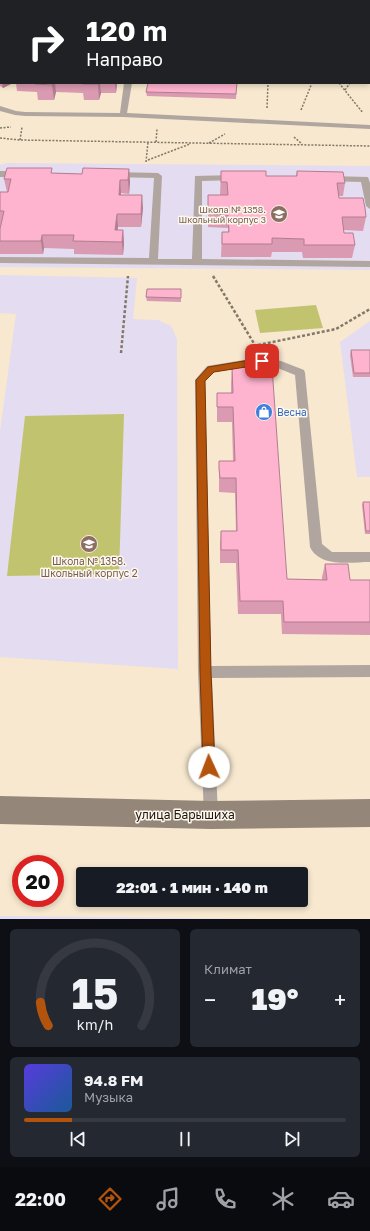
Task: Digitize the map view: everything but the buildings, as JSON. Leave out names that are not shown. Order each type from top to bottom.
[{"type":"main road","name":"улица Барышиха","points":[[0,810],[211,815],[370,813]]},
{"type":"lane","points":[[123,115],[128,84]]},
{"type":"lane","points":[[0,108],[15,113],[25,114],[123,115],[370,127]]},
{"type":"lane","points":[[0,174],[32,174]]},
{"type":"lane","points":[[102,175],[158,176],[153,262]]},
{"type":"lane","points":[[197,262],[198,178],[246,178]]},
{"type":"lane","points":[[317,179],[365,179],[370,206]]},
{"type":"lane","points":[[0,260],[370,264]]},
{"type":"lane","points":[[211,815],[205,672],[200,380],[211,369],[262,361],[278,364],[300,373],[316,547],[330,557],[370,557]]},
{"type":"lane","points":[[205,672],[370,671]]},
{"type":"path","points":[[266,123],[268,84]]},
{"type":"path","points":[[300,112],[312,84]]},
{"type":"path","points":[[340,84],[365,115]]},
{"type":"path","points":[[345,90],[349,84]]},
{"type":"path","points":[[0,138],[20,140],[370,146]]},
{"type":"path","points":[[148,142],[146,163],[192,143]]},
{"type":"path","points":[[212,262],[212,277],[255,345],[262,361]]},
{"type":"path","points":[[121,353],[128,273]]},
{"type":"path","points":[[255,345],[336,329],[370,309]]},
{"type":"shaded area","points":[[7,163],[370,166],[370,270],[0,267],[0,165]]},
{"type":"shaded area","name":"Школа № 1358. Школьный корпус 2","points":[[0,275],[137,278],[133,319],[158,320],[171,326],[177,339],[178,669],[0,657],[0,431],[16,314],[0,313]]},
{"type":"shaded area","points":[[370,321],[370,477],[357,477],[340,342]]},
{"type":"shaded area","points":[[0,916],[10,916],[269,919],[0,919]]},
{"type":"green space","points":[[316,305],[323,328],[260,333],[255,310]]},
{"type":"green space","points":[[124,414],[119,574],[7,576],[25,416]]},
{"type":"place","name":"Школа № 1358. Школьный корпус 3","points":[[279,214]]},
{"type":"place","name":"Весна","points":[[264,412]]},
{"type":"place","name":"Школа № 1358. Школьный корпус 2","points":[[89,544]]},
{"type":"route","points":[[209,767],[205,672],[200,380],[211,369],[262,361]]}]
